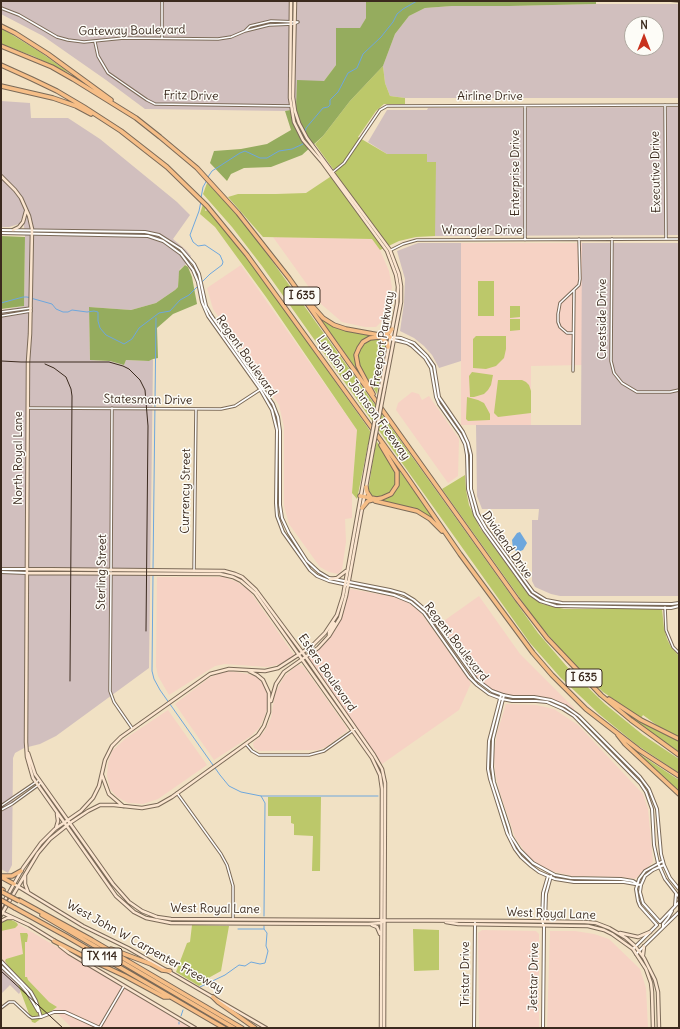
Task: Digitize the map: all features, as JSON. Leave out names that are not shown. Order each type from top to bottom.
[{"type":"highway","points":[[1,26],[15,33],[50,56],[136,118]]},
{"type":"highway","name":"Lyndon B Johnson Freeway","points":[[1,46],[62,72],[136,118],[197,168],[238,213],[289,278],[536,625],[557,650],[601,695],[679,755]]},
{"type":"highway","name":"Lyndon B Johnson Freeway","points":[[1,65],[32,78],[57,91],[121,131],[167,167],[208,206],[247,255],[513,627],[552,675],[586,709],[639,750],[679,776]]},
{"type":"highway","points":[[1,86],[47,96],[68,103],[86,111],[121,131]]},
{"type":"highway","points":[[289,278],[319,313],[331,323],[346,329],[382,337],[387,343],[388,347]]},
{"type":"highway","points":[[382,337],[388,334],[392,329]]},
{"type":"highway","points":[[383,411],[358,366],[356,359],[357,351],[363,342],[373,337],[392,338]]},
{"type":"highway","points":[[357,408],[394,466],[398,477],[397,485],[391,494],[382,498],[368,501],[362,508]]},
{"type":"highway","points":[[366,487],[372,500]]},
{"type":"highway","points":[[362,498],[412,509],[426,516],[435,523],[460,554]]},
{"type":"highway","points":[[601,695],[641,720],[679,739]]},
{"type":"highway","points":[[616,731],[625,744],[679,794]]},
{"type":"highway","points":[[1,876],[12,876],[21,871]]},
{"type":"highway","points":[[1,876],[14,884]]},
{"type":"highway","name":"West John W Carpenter Freeway","points":[[2,891],[92,940],[242,1028]]},
{"type":"highway","name":"TX 114","points":[[1,900],[224,1028]]},
{"type":"highway","points":[[19,901],[234,1028]]},
{"type":"highway","points":[[54,940],[93,962],[125,976],[164,997],[169,997]]},
{"type":"highway","points":[[92,940],[98,941],[114,950],[152,964],[162,970],[170,971]]},
{"type":"highway","points":[[213,997],[254,1028]]},
{"type":"main road","name":"Freeport Parkway","points":[[246,744],[258,735],[264,726],[276,684],[280,677],[302,658],[318,648],[329,636],[343,611],[362,508],[362,498],[366,487],[384,391],[392,338],[400,309],[399,274],[389,251],[314,151],[303,140],[296,126],[292,106],[291,1]]},
{"type":"main road","name":"Freeport Parkway","points":[[295,1],[292,106],[314,151]]},
{"type":"main road","name":"North Royal Lane","points":[[1,176],[15,190],[26,209],[32,230],[28,408],[26,742],[33,770],[66,824]]},
{"type":"main road","points":[[13,230],[19,227],[23,222],[26,216],[26,209]]},
{"type":"main road","name":"Freeport Parkway","points":[[102,774],[105,760],[109,751],[116,742],[213,672],[229,669],[265,671],[278,668],[301,654],[319,640],[334,620],[345,584],[362,498],[388,347],[392,338],[392,329],[400,290]]},
{"type":"main road","points":[[330,579],[341,576],[348,568]]},
{"type":"main road","name":"Esters Boulevard","points":[[27,571],[194,572],[227,575],[244,583],[255,594],[301,654],[302,658],[382,769],[385,783],[382,921],[384,1028]]},
{"type":"main road","points":[[329,636],[334,620]]},
{"type":"main road","name":"Esters Boulevard","points":[[301,654],[305,656],[354,730]]},
{"type":"main road","points":[[246,670],[257,675],[263,680],[269,693],[270,704]]},
{"type":"main road","points":[[1,907],[33,853],[47,836],[56,829],[100,806],[114,804],[136,808],[151,807],[164,802],[246,744]]},
{"type":"main road","points":[[102,774],[109,794],[124,806]]},
{"type":"main road","points":[[69,822],[94,798],[102,774]]},
{"type":"main road","name":"West Royal Lane","points":[[39,782],[108,876],[129,902],[142,911],[158,917],[167,918],[591,922],[604,926],[618,933],[636,946],[644,958],[655,980],[659,1002],[658,1028]]},
{"type":"main road","points":[[56,829],[58,821],[57,811]]},
{"type":"main road","points":[[66,824],[50,839],[36,856],[2,913],[54,940],[68,953],[195,1028]]},
{"type":"main road","name":"West Royal Lane","points":[[66,824],[121,900],[134,912],[162,922],[369,924],[382,921]]},
{"type":"main road","points":[[33,853],[36,856]]},
{"type":"main road","points":[[25,875],[25,884],[29,893]]},
{"type":"main road","points":[[104,878],[108,876]]},
{"type":"main road","name":"West John W Carpenter Freeway","points":[[14,884],[83,926],[170,971],[266,1028]]},
{"type":"main road","points":[[140,915],[142,911]]},
{"type":"main road","points":[[1,921],[7,918],[13,918]]},
{"type":"main road","points":[[189,918],[189,923]]},
{"type":"main road","name":"Esters Boulevard","points":[[380,1028],[382,921]]},
{"type":"main road","name":"West Royal Lane","points":[[443,921],[475,925],[593,927],[612,934],[633,950],[649,976],[653,1002],[653,1028]]},
{"type":"main road","points":[[369,924],[377,928],[381,936]]},
{"type":"main road","points":[[618,933],[638,937],[650,932]]},
{"type":"main road","points":[[644,946],[644,958]]},
{"type":"main road","points":[[653,1002],[659,1002]]},
{"type":"street","points":[[162,1],[162,38]]},
{"type":"street","name":"Gateway Boulevard","points":[[1,8],[19,15],[57,37],[77,42],[96,42],[124,38],[218,39],[231,37],[245,31],[290,22]]},
{"type":"street","name":"Gateway Boulevard","points":[[245,31],[250,26],[271,21],[294,22]]},
{"type":"street","name":"Fritz Drive","points":[[96,42],[98,56],[108,73],[155,104],[292,106]]},
{"type":"street","name":"Executive Drive","points":[[665,105],[666,239]]},
{"type":"street","name":"Airline Drive","points":[[331,173],[348,157],[384,106],[679,105]]},
{"type":"street","name":"Enterprise Drive","points":[[524,106],[525,240]]},
{"type":"street","name":"Regent Boulevard","points":[[1,230],[145,232],[159,235],[174,244],[189,260],[201,281],[206,306],[239,354],[272,410],[277,430],[277,516],[285,535],[310,570],[325,580],[390,590],[404,594],[414,600],[429,613],[476,679],[487,688],[513,697],[546,698],[569,708],[580,716],[640,777],[649,789],[655,802],[662,861],[670,878],[679,889]]},
{"type":"street","name":"Regent Boulevard","points":[[1,233],[32,235],[148,236],[171,245],[189,260]]},
{"type":"street","points":[[574,333],[567,332],[560,327],[558,322],[558,314],[560,302],[574,290],[580,279],[578,239]]},
{"type":"street","name":"Crestside Drive","points":[[612,239],[611,361],[614,373],[622,383],[637,392],[670,392],[679,390]]},
{"type":"street","name":"Wrangler Drive","points":[[389,251],[400,245],[417,240],[679,239]]},
{"type":"street","name":"Regent Boulevard","points":[[194,269],[202,302],[208,316],[236,356],[273,404],[280,426],[280,505],[283,523],[307,561],[319,572],[330,579],[345,584]]},
{"type":"street","points":[[573,371],[574,290]]},
{"type":"street","points":[[1,312],[31,310]]},
{"type":"street","points":[[1,316],[31,310]]},
{"type":"street","name":"Dividend Drive","points":[[392,338],[412,346],[425,358],[432,372],[438,397],[463,439],[466,449],[468,489],[475,515],[479,523],[533,592],[552,602],[562,603],[679,603]]},
{"type":"street","name":"Statesman Drive","points":[[28,408],[221,409],[230,408],[243,402],[261,389]]},
{"type":"street","name":"Dividend Drive","points":[[438,397],[466,437],[470,448],[471,489],[478,514],[530,594],[540,601],[551,605],[562,606],[679,606]]},
{"type":"street","name":"Sterling Street","points":[[112,408],[110,691],[114,702],[132,729]]},
{"type":"street","name":"Currency Street","points":[[194,572],[196,409]]},
{"type":"street","name":"Esters Boulevard","points":[[1,571],[27,571]]},
{"type":"street","name":"Regent Boulevard","points":[[349,584],[394,595],[411,602],[424,613],[469,677],[484,690],[501,699],[554,704],[578,720],[640,783],[649,798],[652,809],[654,845],[659,867],[665,879],[679,897]]},
{"type":"street","points":[[664,604],[666,630],[673,647],[679,653]]},
{"type":"street","points":[[501,694],[493,739],[492,773],[512,836],[520,850],[533,863],[550,875]]},
{"type":"street","points":[[504,695],[501,699],[490,734],[488,752],[490,779],[509,839],[521,857],[531,866],[550,875],[565,879],[589,882],[620,882],[641,885]]},
{"type":"street","points":[[246,744],[252,751],[259,755],[309,755],[324,751],[354,730]]},
{"type":"street","points":[[1,806],[39,782]]},
{"type":"street","points":[[1,810],[12,804],[39,782]]},
{"type":"street","points":[[177,793],[221,854],[227,865],[233,886],[233,923]]},
{"type":"street","points":[[657,924],[643,910],[638,901],[636,884],[645,871],[662,861]]},
{"type":"street","points":[[660,922],[647,908],[641,898],[641,885],[642,880],[648,874],[664,865]]},
{"type":"street","name":"Jetstar Drive","points":[[543,1028],[543,893],[550,875]]},
{"type":"street","points":[[565,879],[621,879],[633,881],[636,884]]},
{"type":"street","points":[[663,927],[663,924],[674,907],[676,898],[675,893]]},
{"type":"street","points":[[633,950],[679,902]]},
{"type":"street","points":[[643,910],[647,908]]},
{"type":"street","points":[[636,954],[678,913]]},
{"type":"street","name":"Tristar Drive","points":[[474,1028],[475,921]]},
{"type":"street","points":[[1,961],[32,992],[41,1017]]},
{"type":"street","points":[[1,966],[27,992],[39,1012]]},
{"type":"street","points":[[1,1008],[9,1002],[14,1002],[32,1018],[41,1017],[54,1012],[65,1012],[100,1028],[124,986]]},
{"type":"shaded area","points":[[1,1],[366,1],[366,18],[360,29],[336,28],[336,65],[324,81],[296,109],[285,111],[145,109],[43,36],[1,14]]},
{"type":"shaded area","points":[[679,4],[679,98],[405,98],[390,96],[385,83],[383,66],[395,34],[409,16],[425,8],[452,6]]},
{"type":"shaded area","points":[[1,101],[30,103],[31,118],[68,118],[100,139],[177,202],[190,215],[173,239],[191,256],[185,265],[180,269],[178,287],[156,303],[131,310],[89,307],[90,360],[110,361],[124,365],[126,360],[149,361],[153,359],[149,668],[56,736],[40,744],[24,748],[15,753],[13,758],[12,865],[8,873],[1,869],[1,310],[24,306],[25,237],[23,216],[19,224],[9,227],[1,227]]},
{"type":"shaded area","points":[[679,107],[679,235],[435,236],[435,162],[426,162],[426,154],[387,154],[368,142],[387,110],[427,110],[428,108]]},
{"type":"shaded area","points":[[273,237],[372,239],[380,250],[389,271],[392,287],[384,319],[376,327],[365,327],[342,322],[321,304]]},
{"type":"shaded area","points":[[418,243],[461,243],[461,361],[439,368],[432,355],[424,346],[414,338],[400,331],[404,303],[405,279],[397,251]]},
{"type":"shaded area","points":[[461,243],[582,243],[582,365],[531,366],[531,425],[461,425]]},
{"type":"shaded area","points":[[582,243],[679,243],[679,596],[560,596],[535,587],[532,581],[532,520],[538,520],[539,509],[482,509],[477,496],[476,425],[581,425]]},
{"type":"shaded area","points":[[241,265],[357,430],[352,491],[352,518],[345,519],[346,542],[342,570],[338,574],[329,572],[320,567],[289,524],[284,506],[284,427],[279,405],[250,360],[213,309],[207,288]]},
{"type":"shaded area","points":[[412,392],[419,394],[422,400],[429,396],[459,439],[458,476],[448,483],[396,410],[398,403]]},
{"type":"shaded area","points":[[157,577],[224,577],[237,582],[249,590],[294,655],[281,664],[267,667],[225,664],[215,666],[169,695],[158,676],[156,666]]},
{"type":"shaded area","points":[[351,589],[402,599],[413,606],[421,613],[471,683],[459,710],[382,764],[307,658],[328,640],[336,629],[342,617],[349,590]]},
{"type":"shaded area","points":[[479,596],[520,654],[574,708],[574,711],[546,698],[513,697],[492,691],[476,679],[438,625]]},
{"type":"shaded area","points":[[299,665],[303,666],[347,728],[347,731],[326,747],[318,750],[259,751],[254,748],[253,743],[264,732],[271,718],[275,693],[284,677]]},
{"type":"shaded area","points":[[229,671],[257,677],[263,683],[267,694],[268,704],[265,716],[259,728],[251,736],[214,760],[175,704],[209,678]]},
{"type":"shaded area","points":[[506,704],[536,705],[554,709],[578,725],[643,794],[648,809],[653,862],[635,879],[620,877],[572,876],[551,871],[537,864],[526,854],[515,837],[499,790],[495,772],[494,755],[497,733]]},
{"type":"shaded area","points":[[168,710],[207,765],[158,799],[143,804],[128,803],[117,797],[110,789],[107,776],[108,763],[112,751],[126,738]]},
{"type":"shaded area","points":[[15,922],[193,1028],[72,1028],[1,958],[1,924]]},
{"type":"shaded area","points":[[482,930],[536,931],[539,934],[539,1028],[479,1028],[478,933]]},
{"type":"shaded area","points":[[550,931],[575,931],[594,934],[609,939],[640,969],[646,988],[648,1028],[547,1028]]},
{"type":"shaded area","points":[[1,968],[22,989],[19,994],[10,985],[1,994]]},
{"type":"green space","points":[[366,1],[596,1],[596,4],[452,6],[425,8],[409,16],[395,34],[383,66],[350,101],[323,136],[302,155],[271,167],[244,168],[231,174],[227,181],[210,163],[214,151],[241,149],[267,144],[291,130],[285,111],[296,109],[297,80],[324,81],[336,65],[336,28],[360,28],[366,18]]},
{"type":"green space","points":[[1,28],[40,52],[71,74],[33,56],[1,44]]},
{"type":"green space","points":[[383,66],[385,83],[390,96],[405,98],[405,104],[384,104],[376,111],[358,137],[387,154],[427,154],[427,162],[436,162],[435,236],[416,237],[399,241],[380,250],[372,239],[263,237],[228,197],[238,194],[306,193],[336,173],[315,144],[350,101]]},
{"type":"green space","points":[[207,183],[236,213],[270,258],[538,633],[569,669],[605,704],[643,735],[679,759],[679,773],[637,745],[599,714],[560,677],[530,643],[262,266],[232,227],[203,194]]},
{"type":"green space","points":[[203,204],[206,207],[205,211],[208,210],[239,246],[385,454],[395,472],[395,485],[391,492],[387,495],[374,497],[368,492],[375,446],[368,445],[357,499],[352,493],[357,430],[266,297],[215,227],[200,214]]},
{"type":"green space","points":[[1,236],[25,237],[24,306],[1,309]]},
{"type":"green space","points":[[185,265],[188,267],[192,277],[197,304],[173,314],[157,328],[158,358],[149,361],[126,360],[124,365],[110,361],[90,360],[89,307],[131,310],[156,303],[178,287],[179,271]]},
{"type":"green space","points":[[478,281],[494,281],[494,316],[478,316]]},
{"type":"green space","points":[[510,306],[520,306],[520,317],[510,318]]},
{"type":"green space","points":[[317,314],[334,327],[378,336],[367,339],[355,355],[356,365],[361,373],[360,374]]},
{"type":"green space","points":[[510,319],[520,319],[520,330],[510,331]]},
{"type":"green space","points":[[476,336],[506,336],[504,358],[496,366],[486,369],[473,368],[473,339]]},
{"type":"green space","points":[[373,339],[383,341],[385,346],[377,394],[360,367],[357,357],[364,344]]},
{"type":"green space","points":[[472,372],[493,375],[491,385],[484,394],[470,397],[469,376]]},
{"type":"green space","points":[[498,380],[522,380],[529,385],[531,391],[531,413],[498,417],[494,413]]},
{"type":"green space","points":[[467,397],[484,403],[490,414],[490,420],[468,421],[466,419]]},
{"type":"green space","points":[[393,463],[436,522],[415,508],[379,501],[389,497],[399,482],[398,473]]},
{"type":"green space","points":[[465,475],[469,505],[480,528],[528,594],[534,599],[542,604],[564,609],[662,609],[667,639],[671,647],[679,656],[679,737],[662,729],[643,715],[641,718],[603,692],[568,658],[537,622],[442,489]]},
{"type":"green space","points":[[622,710],[679,741],[679,752],[647,730]]},
{"type":"green space","points":[[635,752],[679,780],[679,792]]},
{"type":"green space","points":[[268,797],[321,797],[320,871],[312,871],[313,836],[294,835],[294,824],[291,823],[291,816],[268,816]]},
{"type":"green space","points":[[7,920],[14,921],[18,925],[15,928],[1,931],[1,923]]},
{"type":"green space","points":[[192,925],[229,926],[221,971],[203,981],[204,983],[199,986],[176,972],[187,943],[190,942]]},
{"type":"green space","points":[[413,929],[439,930],[439,970],[414,971]]},
{"type":"green space","points":[[20,933],[27,933],[28,935],[27,942],[25,942],[25,977],[27,977],[28,980],[49,1002],[57,1007],[35,1023],[32,1022],[16,979],[5,961],[6,959],[23,954]]},
{"type":"water","points":[[520,532],[527,543],[523,550],[518,552],[513,549],[512,540],[517,533]]},
{"type":"waterway","points":[[305,133],[306,128],[323,108],[330,105],[330,100],[338,92],[348,73],[357,68],[363,54],[381,37],[393,22],[397,14],[417,1]]},
{"type":"waterway","points":[[208,177],[212,171],[245,151],[260,158],[267,158],[279,151],[292,149],[303,144],[304,142]]},
{"type":"waterway","points":[[201,198],[203,187],[207,180]]},
{"type":"waterway","points":[[1,303],[27,297],[52,304],[56,309],[63,312],[72,310],[98,312],[100,328],[106,335],[124,344],[132,339],[139,328],[159,313],[170,311],[180,300],[189,295],[210,274],[222,265],[223,262],[220,255],[205,245],[198,246],[193,242],[190,235],[201,201]]},
{"type":"waterway","points":[[153,570],[156,318]]},
{"type":"waterway","points":[[153,574],[152,671],[154,679],[160,690],[229,786],[241,792],[261,796],[378,796]]},
{"type":"waterway","points":[[261,796],[265,803],[264,916]]},
{"type":"waterway","points":[[200,987],[225,975],[239,965],[245,966],[251,962],[260,964],[265,963],[268,951],[266,946],[267,933],[264,926]]},
{"type":"waterway","points":[[238,929],[264,929]]},
{"type":"waterway","points":[[181,1016],[183,1010]]},
{"type":"tram line","points":[[1,971],[63,1028]]},
{"type":"railway","points":[[662,1],[679,2]]},
{"type":"railway","points":[[1,361],[109,362],[129,369],[140,380],[145,390],[148,426],[146,631]]},
{"type":"railway","points":[[45,364],[54,368],[66,377],[72,396],[70,681]]}]
